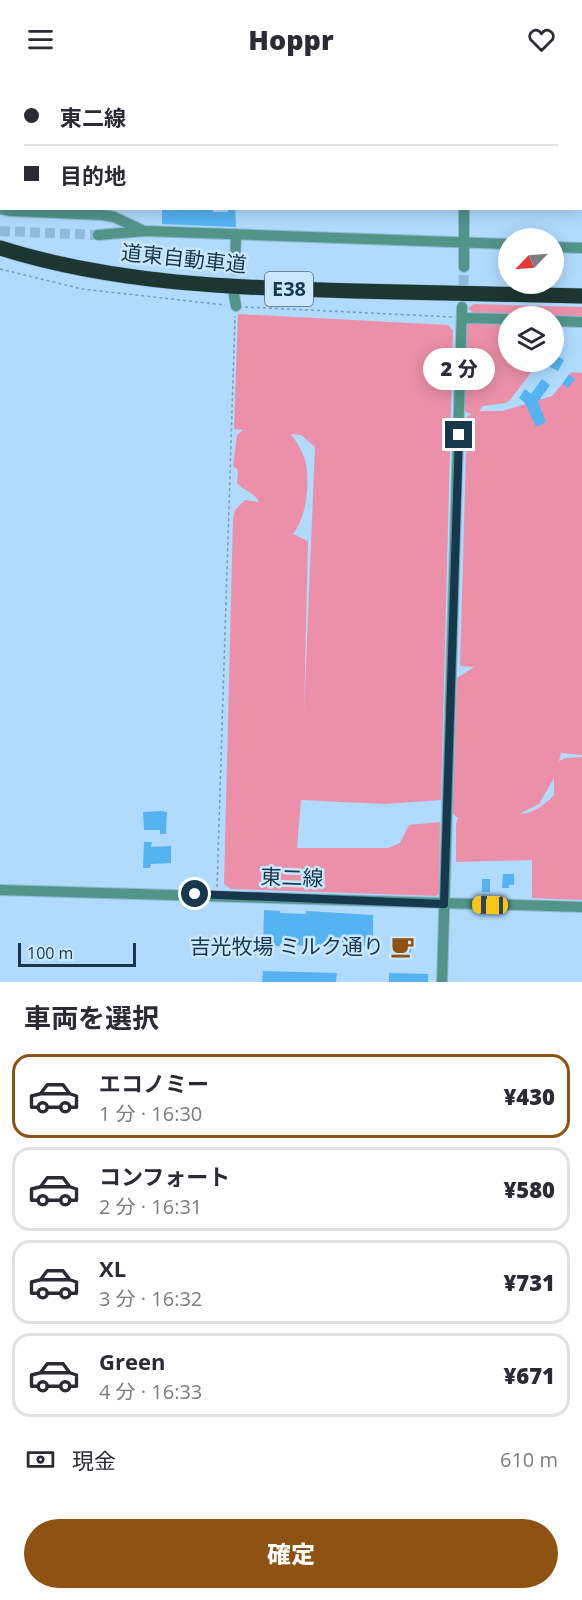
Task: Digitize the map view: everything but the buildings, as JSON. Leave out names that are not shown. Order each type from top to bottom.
[{"type":"highway","name":"道東自動車道","points":[[0,248],[32,258],[137,278],[260,289],[582,296]]},
{"type":"street","points":[[7,210],[103,215],[114,217],[145,231]]},
{"type":"street","points":[[464,210],[464,267]]},
{"type":"street","points":[[98,235],[145,231],[498,243]]},
{"type":"street","points":[[235,270],[236,234]]},
{"type":"street","points":[[564,247],[582,248]]},
{"type":"street","points":[[442,982],[462,312],[498,317]]},
{"type":"street","points":[[564,321],[582,322]]},
{"type":"street","name":"東二線","points":[[0,890],[582,907]]},
{"type":"path","points":[[0,269],[82,289],[235,301],[462,312]]},
{"type":"path","points":[[217,895],[235,301]]},
{"type":"shaded area","points":[[474,304],[546,306],[498,306],[498,315],[474,314],[468,308]]},
{"type":"shaded area","points":[[564,306],[582,307],[582,317],[564,316]]},
{"type":"shaded area","points":[[238,314],[448,325],[453,331],[441,800],[385,804],[301,800],[297,848],[388,848],[400,843],[409,825],[440,822],[439,894],[436,896],[231,889],[224,884],[233,518],[235,510],[245,500],[259,502],[255,496],[237,483],[238,470],[233,466],[237,435],[243,430],[234,429]],"holes":[[[291,434],[301,435],[315,447],[304,713],[308,541],[293,534],[304,510],[307,472],[304,456]]]},
{"type":"shaded area","points":[[468,324],[498,324],[498,372],[531,372],[506,403],[483,406],[479,411],[502,411],[552,396],[572,372],[582,373],[582,755],[561,753],[559,761],[582,757],[582,900],[532,898],[532,860],[456,862],[458,818],[453,814],[453,775],[457,678],[474,667],[460,666],[466,453],[469,452],[463,451],[464,419],[471,414],[462,410],[465,330]],"holes":[[[554,778],[554,795],[538,808],[519,814],[539,804]]]},
{"type":"tunnel","points":[[0,231],[98,235]]},
{"type":"tunnel","points":[[463,300],[464,267]]},
{"type":"place","name":"吉光牧場 ミルク通り","points":[[402,947]]},
{"type":"route","points":[[195,894],[444,904],[459,435]]}]
